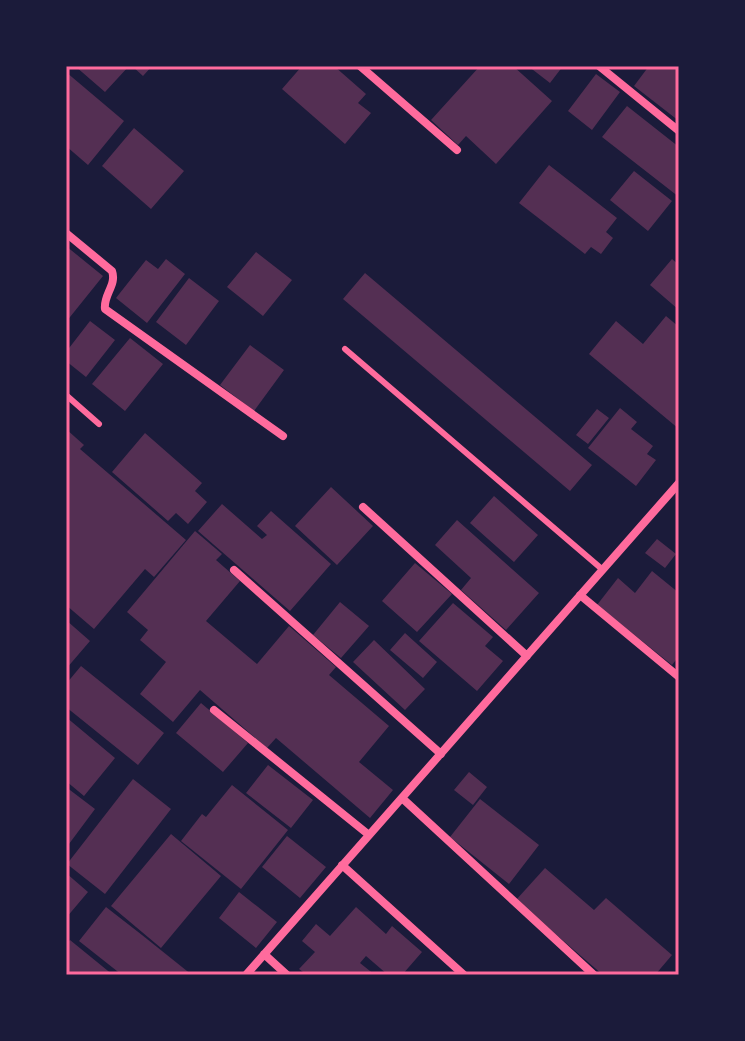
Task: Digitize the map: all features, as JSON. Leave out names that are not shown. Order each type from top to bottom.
[{"type":"street","points":[[360,66],[457,150]]},
{"type":"street","points":[[599,66],[679,131]]},
{"type":"street","points":[[66,233],[112,271],[114,281],[105,309],[283,436]]},
{"type":"street","points":[[246,975],[679,483]]},
{"type":"street","points":[[363,507],[527,656]]},
{"type":"street","points":[[234,570],[441,754]]},
{"type":"street","points":[[580,595],[679,677]]},
{"type":"street","points":[[214,710],[369,835]]},
{"type":"street","points":[[402,798],[594,975]]},
{"type":"street","points":[[342,865],[464,975]]},
{"type":"street","points":[[264,954],[287,975]]},
{"type":"lane","points":[[345,349],[603,570]]},
{"type":"lane","points":[[66,395],[99,424]]},
{"type":"building","points":[[75,66],[129,66],[105,92]]},
{"type":"building","points":[[132,66],[152,66],[143,76]]},
{"type":"building","points":[[302,66],[334,66],[366,94],[358,103],[371,113],[345,144],[282,89]]},
{"type":"building","points":[[480,66],[513,66],[552,101],[496,164],[466,136],[458,145],[431,120]]},
{"type":"building","points":[[528,66],[563,66],[550,83]]},
{"type":"building","points":[[649,66],[679,66],[679,121],[634,86]]},
{"type":"building","points":[[66,72],[124,121],[88,165],[66,146]]},
{"type":"building","points":[[596,74],[620,92],[592,130],[568,111]]},
{"type":"building","points":[[627,106],[679,147],[679,197],[602,137]]},
{"type":"building","points":[[134,128],[184,171],[151,209],[102,166]]},
{"type":"building","points":[[549,165],[617,218],[606,232],[613,238],[601,254],[591,247],[585,254],[519,203]]},
{"type":"building","points":[[634,171],[672,201],[648,231],[610,200]]},
{"type":"building","points":[[66,246],[103,276],[66,322]]},
{"type":"building","points":[[256,252],[292,280],[263,316],[227,287]]},
{"type":"building","points":[[166,259],[185,274],[147,323],[116,298],[146,260],[158,269]]},
{"type":"building","points":[[672,259],[679,265],[679,310],[650,285]]},
{"type":"building","points":[[365,273],[592,465],[570,491],[343,299]]},
{"type":"building","points":[[189,278],[219,301],[186,345],[156,322]]},
{"type":"building","points":[[666,316],[679,327],[679,429],[589,354],[616,321],[643,344]]},
{"type":"building","points":[[90,321],[115,340],[86,377],[66,361],[66,352]]},
{"type":"building","points":[[130,338],[163,364],[125,411],[92,384]]},
{"type":"building","points":[[250,345],[284,370],[254,411],[220,385]]},
{"type":"building","points":[[620,408],[637,422],[631,429],[653,446],[647,454],[656,460],[636,486],[588,448]]},
{"type":"building","points":[[597,409],[609,418],[588,444],[576,435]]},
{"type":"building","points":[[66,429],[84,445],[80,449],[186,540],[154,577],[145,569],[94,629],[66,605]]},
{"type":"building","points":[[145,433],[202,483],[195,491],[207,502],[188,524],[176,513],[168,521],[112,472]]},
{"type":"building","points":[[331,487],[373,526],[337,565],[295,526]]},
{"type":"building","points":[[494,496],[538,535],[514,562],[470,523]]},
{"type":"building","points":[[222,504],[262,539],[267,535],[257,526],[271,511],[331,564],[290,611],[198,531]]},
{"type":"building","points":[[457,520],[539,593],[506,630],[461,590],[471,578],[435,545]]},
{"type":"building","points":[[195,531],[222,554],[216,560],[240,581],[206,621],[257,664],[289,626],[336,667],[329,675],[389,726],[359,762],[393,790],[370,818],[276,738],[267,748],[200,690],[173,722],[140,694],[166,662],[140,640],[148,630],[127,612]]},
{"type":"building","points":[[657,539],[676,554],[665,568],[645,553]]},
{"type":"building","points":[[415,563],[452,594],[417,632],[382,601]]},
{"type":"building","points":[[652,571],[679,593],[679,656],[672,665],[597,605],[618,578],[635,593]]},
{"type":"building","points":[[340,602],[369,626],[341,658],[313,635]]},
{"type":"building","points":[[453,603],[493,637],[485,646],[503,661],[477,691],[419,641]]},
{"type":"building","points":[[66,620],[90,641],[66,669]]},
{"type":"building","points":[[405,633],[437,662],[423,678],[390,650]]},
{"type":"building","points":[[374,640],[425,689],[405,710],[353,662]]},
{"type":"building","points":[[81,666],[164,733],[138,765],[66,707],[66,684]]},
{"type":"building","points":[[201,703],[248,743],[223,772],[176,733]]},
{"type":"building","points":[[66,717],[115,758],[84,796],[66,781]]},
{"type":"building","points":[[268,765],[313,800],[291,828],[246,793]]},
{"type":"building","points":[[469,772],[487,787],[473,805],[454,790]]},
{"type":"building","points":[[133,779],[171,809],[105,894],[67,864]]},
{"type":"building","points":[[232,785],[288,830],[241,889],[181,841],[202,814],[206,817]]},
{"type":"building","points":[[66,787],[95,809],[66,848]]},
{"type":"building","points":[[480,799],[539,845],[509,884],[450,837]]},
{"type":"building","points":[[171,834],[221,876],[161,948],[111,906]]},
{"type":"building","points":[[287,836],[326,867],[300,898],[262,867]]},
{"type":"building","points":[[545,868],[594,910],[606,898],[672,955],[655,975],[603,975],[516,900]]},
{"type":"building","points":[[66,873],[88,892],[66,918]]},
{"type":"building","points":[[239,892],[277,922],[256,948],[219,918]]},
{"type":"building","points":[[106,907],[192,975],[122,975],[79,941]]},
{"type":"building","points":[[356,907],[386,934],[392,926],[422,952],[402,975],[388,975],[366,956],[360,963],[375,975],[307,975],[299,969],[315,952],[302,941],[316,924],[330,936]]},
{"type":"building","points":[[70,940],[113,975],[66,975],[66,945]]}]
